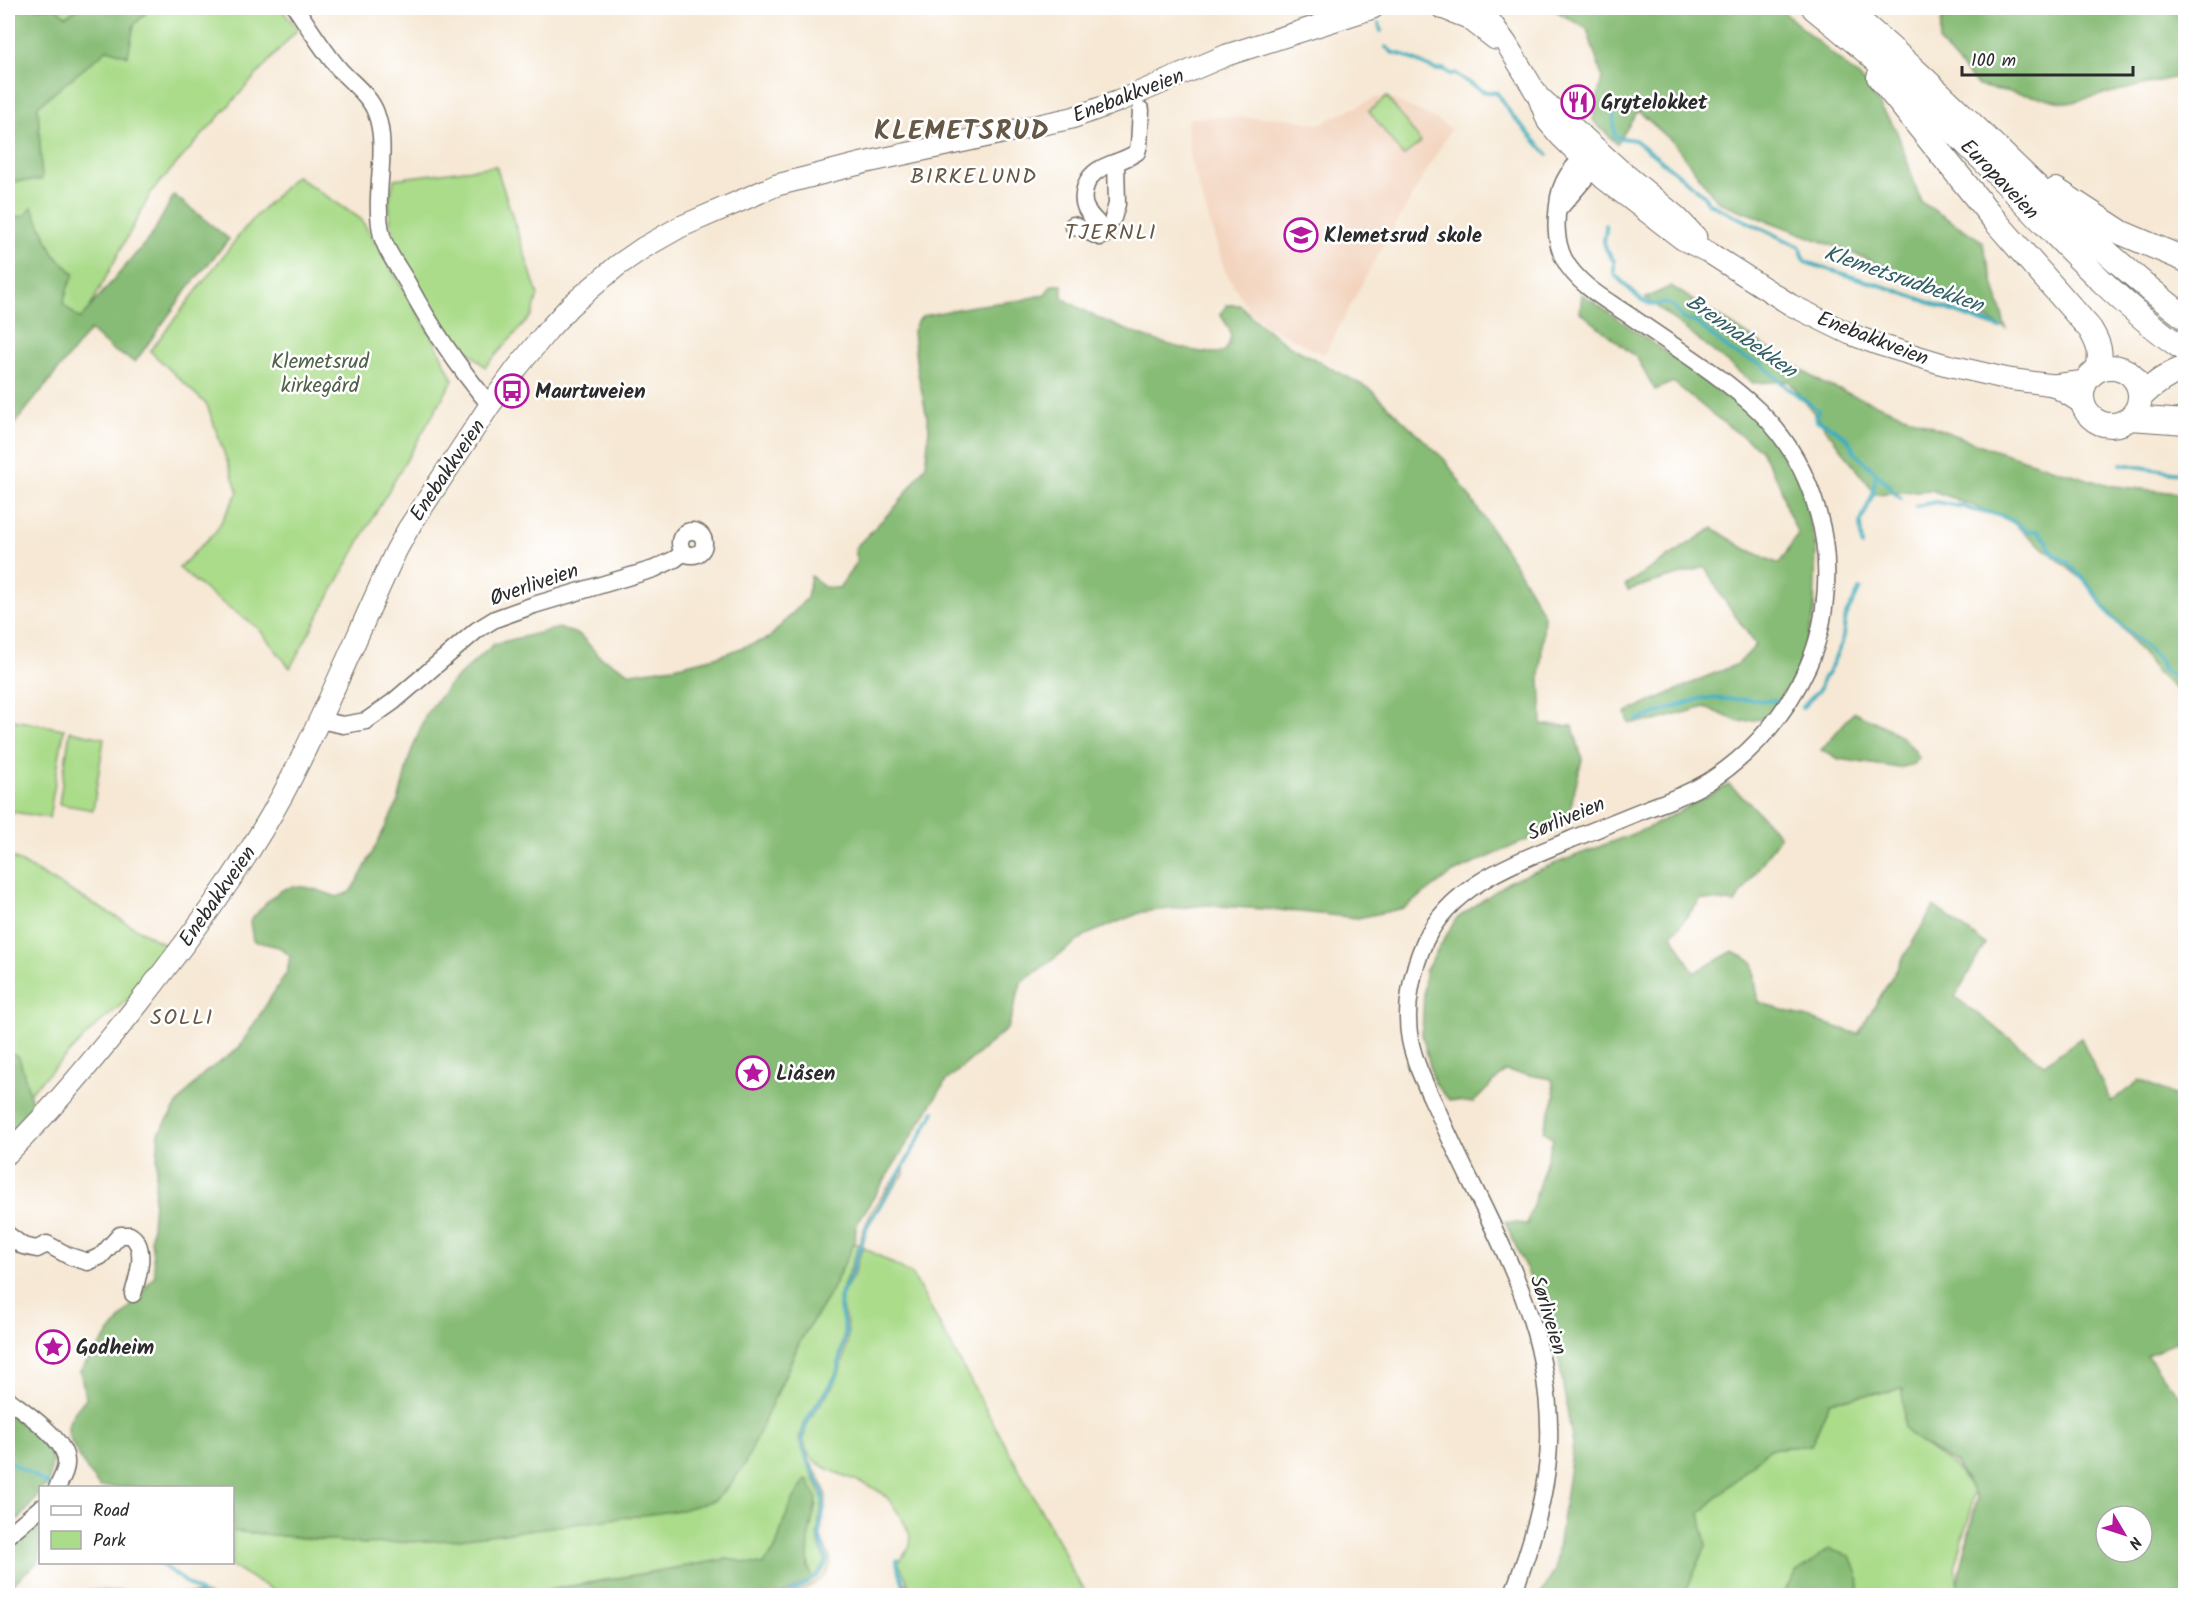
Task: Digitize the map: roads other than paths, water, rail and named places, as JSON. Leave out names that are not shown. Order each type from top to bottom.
[{"type":"highway","name":"Europaveien","points":[[1814,8],[1852,38],[1943,120],[2097,277],[2154,328],[2186,351]]},
{"type":"highway","name":"Europaveien","points":[[1844,8],[1900,55],[2091,240],[2186,318]]},
{"type":"highway","points":[[1852,38],[1893,96],[1996,222],[2090,329],[2100,345],[2101,356],[2089,385],[2090,417],[2103,424],[2117,424],[2135,407],[2153,384],[2174,372]]},
{"type":"highway","points":[[2001,152],[2122,233],[2186,260]]},
{"type":"highway","points":[[2089,385],[2105,367],[2117,367],[2130,374],[2139,386],[2135,407]]},
{"type":"highway","points":[[2130,374],[2174,372]]},
{"type":"highway","points":[[2135,407],[2186,422]]},
{"type":"main road","name":"Enebakkveien","points":[[8,1153],[90,1064],[198,926],[256,840],[283,794],[396,551],[429,495],[490,405],[537,342],[570,306],[594,285],[643,248],[713,212],[761,191],[863,163],[1072,118],[1119,101],[1227,55],[1373,8]]},
{"type":"main road","points":[[1442,8],[1468,18],[1508,47]]},
{"type":"main road","name":"Enebakkveien","points":[[1481,8],[1538,96],[1591,160],[1676,216],[1691,230],[1708,252],[1766,290],[1850,334],[1898,352],[2008,379],[2053,385],[2089,385]]},
{"type":"main road","name":"Enebakkveien","points":[[1501,8],[1508,47]]},
{"type":"street","points":[[297,8],[315,37],[340,70],[368,99],[375,111],[381,129],[378,203],[382,238],[441,338],[490,405]]},
{"type":"street","points":[[1073,225],[1100,237],[1103,236],[1102,229],[1087,212],[1084,204],[1087,183],[1095,172],[1134,154],[1138,149],[1142,110]]},
{"type":"street","name":"Sørliveien","points":[[1512,1596],[1538,1515],[1549,1444],[1547,1400],[1541,1358],[1509,1265],[1458,1158],[1417,1063],[1410,1038],[1408,1018],[1415,966],[1433,927],[1455,900],[1481,880],[1550,847],[1696,789],[1729,768],[1760,741],[1794,693],[1814,652],[1823,609],[1826,580],[1820,516],[1799,462],[1763,414],[1739,393],[1584,284],[1565,262],[1558,244],[1556,226],[1560,191],[1565,179],[1591,160]]},
{"type":"street","points":[[1113,218],[1117,204],[1116,162]]},
{"type":"street","name":"Øverliveien","points":[[320,717],[343,725],[366,721],[393,702],[477,630],[495,619],[654,569],[684,552]]},
{"type":"street","points":[[8,1235],[23,1246],[37,1249],[47,1244],[69,1256],[88,1262],[100,1256],[120,1235],[130,1235],[138,1244],[140,1256],[133,1294]]},
{"type":"street","points":[[8,1399],[62,1447],[66,1463],[58,1486]]},
{"type":"street","points":[[8,1535],[39,1509]]},
{"type":"waterway","points":[[1379,23],[1381,31]]},
{"type":"waterway","name":"Brennabekken","points":[[1386,47],[1393,53],[1403,55],[1436,70],[1444,69],[1450,74],[1455,74],[1482,91],[1497,93],[1511,114],[1548,155]]},
{"type":"waterway","name":"Klemetsrudbekken","points":[[1613,112],[1615,137],[1635,140],[1704,195],[1708,203],[1800,247],[1805,262],[1892,289],[2000,328]]},
{"type":"waterway","name":"Brennabekken","points":[[1605,225],[1604,244],[1614,261],[1614,274],[1640,299],[1652,305],[1666,303],[1674,307],[1682,318],[1697,323],[1733,353],[1761,364],[1818,410],[1817,421],[1827,424],[1848,439],[1855,453],[1901,498]]},
{"type":"waterway","name":"Klemetsrudbekken","points":[[2121,464],[2186,474]]},
{"type":"waterway","points":[[1862,546],[1860,524],[1873,494],[1876,472]]},
{"type":"waterway","name":"Brennabekken","points":[[1916,506],[1936,502],[1962,505],[2003,517],[2026,531],[2037,531],[2046,540],[2052,553],[2067,562],[2086,582],[2111,616],[2160,660],[2163,670],[2186,684]]},
{"type":"waterway","points":[[1802,708],[1819,690],[1827,675],[1842,643],[1846,615],[1860,589]]},
{"type":"waterway","points":[[1637,720],[1702,698],[1777,701]]},
{"type":"waterway","points":[[785,1596],[815,1578],[827,1561],[819,1534],[824,1506],[823,1492],[802,1447],[802,1433],[808,1419],[837,1375],[846,1332],[840,1308],[841,1295],[851,1274],[868,1224],[934,1112]]},
{"type":"waterway","points":[[8,1461],[51,1486]]},
{"type":"waterway","points":[[897,1560],[908,1596]]},
{"type":"waterway","points":[[161,1564],[205,1596]]},
{"type":"place","name":"Grytelokket","points":[[1578,102]]},
{"type":"place","name":"Klemetsrud skole","points":[[1301,235]]},
{"type":"place","name":"Maurtuveien","points":[[512,391]]},
{"type":"place","name":"Liåsen","points":[[753,1073]]},
{"type":"place","name":"Godheim","points":[[53,1347]]},
{"type":"district","name":"KLEMETSRUD","points":[[962,130]]},
{"type":"district","name":"BIRKELUND","points":[[974,175]]},
{"type":"district","name":"TJERNLI","points":[[1111,231]]},
{"type":"district","name":"SOLLI","points":[[182,1016]]},
{"type":"park label","name":"Klemetsrud kirkegård","points":[[320,373]]}]
